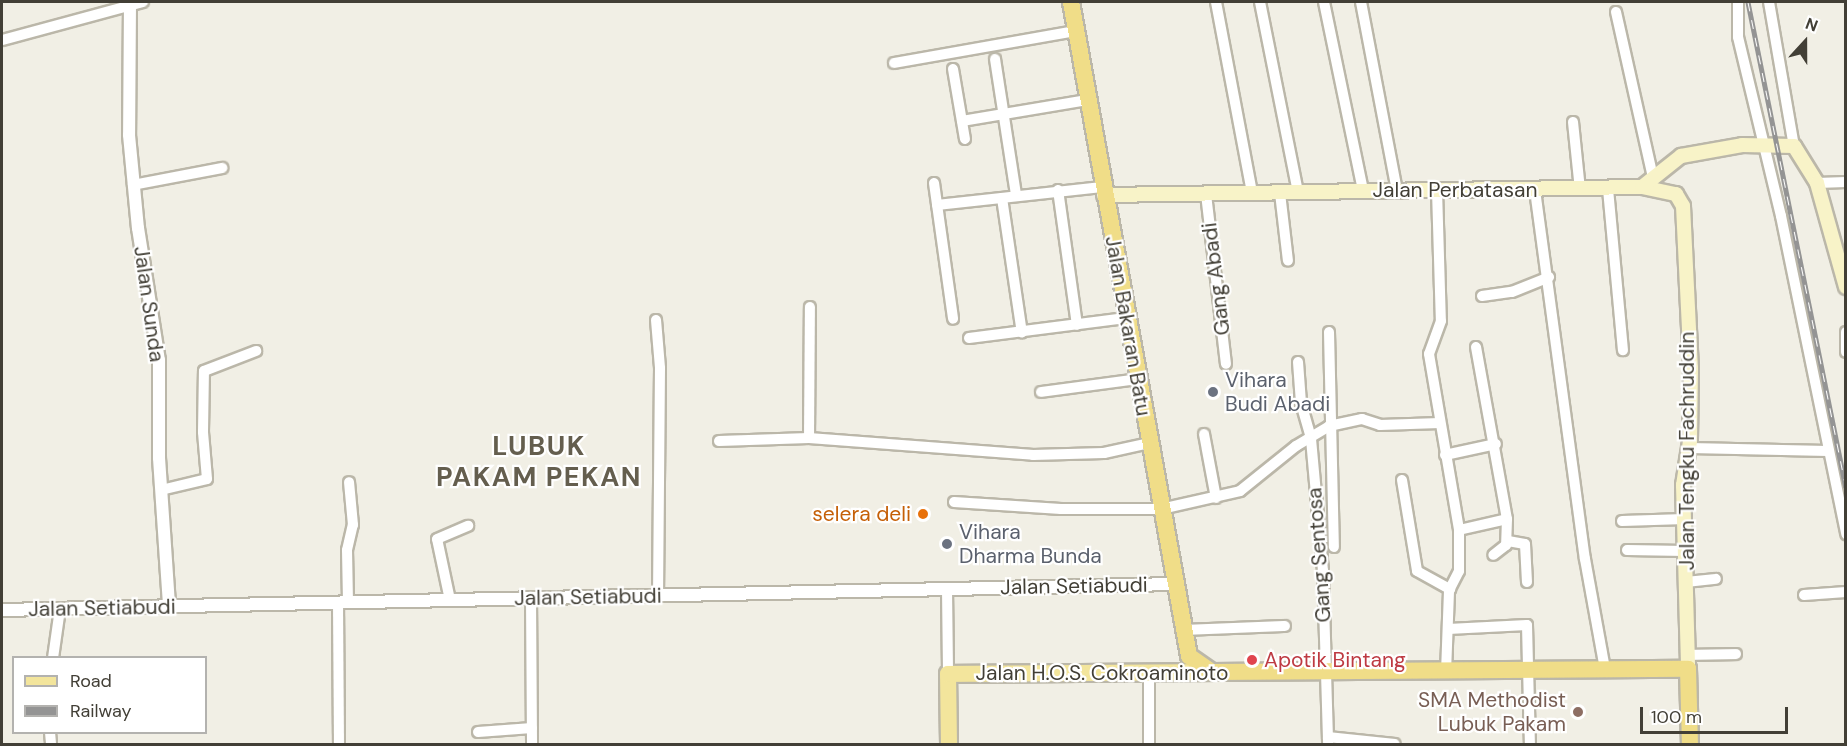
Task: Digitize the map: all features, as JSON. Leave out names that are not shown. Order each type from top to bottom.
[{"type":"highway","name":"Jalan Bakaran Batu","points":[[1071,2],[1186,651]]},
{"type":"highway","points":[[1186,651],[1196,664],[1212,672]]},
{"type":"highway","name":"Jalan H.O.S. Cokroaminoto","points":[[1212,672],[1605,669],[1688,662]]},
{"type":"highway","name":"Jalan Tengku Fachruddin","points":[[1688,662],[1690,744]]},
{"type":"main road","points":[[1642,187],[1681,156],[1765,145],[1794,146],[1817,183],[1845,287]]},
{"type":"main road","name":"Jalan Perbatasan","points":[[1103,191],[1206,194],[1363,190],[1580,190],[1642,187]]},
{"type":"main road","name":"Jalan Tengku Fachruddin","points":[[1642,187],[1676,194],[1683,206],[1691,368],[1690,448],[1683,485],[1688,662]]},
{"type":"main road","points":[[1156,673],[1178,665],[1186,651]]},
{"type":"main road","name":"Jalan H.O.S. Cokroaminoto","points":[[948,674],[1212,672]]},
{"type":"main road","points":[[948,674],[949,744]]},
{"type":"street","points":[[2,40],[134,2]]},
{"type":"street","name":"Jalan Sunda","points":[[134,2],[133,185],[159,360],[161,490],[169,606]]},
{"type":"street","points":[[1216,2],[1252,193]]},
{"type":"street","points":[[1260,2],[1298,193]]},
{"type":"street","points":[[1324,2],[1363,190]]},
{"type":"street","points":[[1361,2],[1397,191]]},
{"type":"street","points":[[1738,2],[1738,37],[1765,145],[1845,534]]},
{"type":"street","points":[[1769,2],[1794,146]]},
{"type":"street","points":[[1616,12],[1653,177]]},
{"type":"street","points":[[894,63],[1076,31]]},
{"type":"street","points":[[995,58],[1016,195]]},
{"type":"street","points":[[953,69],[965,139]]},
{"type":"street","points":[[962,121],[1087,100]]},
{"type":"street","points":[[1573,122],[1580,190]]},
{"type":"street","points":[[133,185],[222,168]]},
{"type":"street","points":[[1817,183],[1845,182]]},
{"type":"street","points":[[934,183],[953,319]]},
{"type":"street","points":[[1608,189],[1623,350]]},
{"type":"street","points":[[1058,190],[1077,325]]},
{"type":"street","points":[[937,205],[1058,190],[1103,191]]},
{"type":"street","points":[[1437,190],[1441,321],[1428,347],[1459,530],[1459,571],[1450,589],[1446,671]]},
{"type":"street","points":[[1535,190],[1549,277],[1585,559],[1605,669]]},
{"type":"street","points":[[1280,193],[1288,261]]},
{"type":"street","name":"Gang Abadi","points":[[1206,194],[1226,364]]},
{"type":"street","points":[[1002,198],[1022,333]]},
{"type":"street","points":[[1482,296],[1512,292],[1549,277]]},
{"type":"street","points":[[809,438],[810,307]]},
{"type":"street","points":[[969,338],[1126,318]]},
{"type":"street","points":[[656,320],[660,368],[658,596]]},
{"type":"street","points":[[1329,332],[1329,426],[1334,547]]},
{"type":"street","points":[[1845,332],[1845,352]]},
{"type":"street","points":[[1476,347],[1496,444],[1507,519],[1508,541],[1493,555]]},
{"type":"street","points":[[161,490],[207,479],[202,432],[204,371],[256,351]]},
{"type":"street","name":"Gang Sentosa","points":[[1299,362],[1300,403],[1311,439],[1323,571],[1324,672],[1328,741]]},
{"type":"street","points":[[1041,392],[1138,379]]},
{"type":"street","points":[[954,502],[1061,509],[1161,509],[1240,491],[1296,446],[1329,426],[1362,419],[1380,425],[1440,423]]},
{"type":"street","points":[[1204,434],[1216,498]]},
{"type":"street","points":[[719,441],[809,438],[1033,455],[1104,453],[1149,443]]},
{"type":"street","points":[[1445,455],[1496,444]]},
{"type":"street","points":[[1690,448],[1828,451]]},
{"type":"street","points":[[1402,480],[1416,571],[1450,589]]},
{"type":"street","points":[[339,744],[343,602],[347,550],[353,525],[349,482]]},
{"type":"street","points":[[1459,530],[1507,519]]},
{"type":"street","points":[[1622,521],[1685,519]]},
{"type":"street","points":[[450,600],[437,539],[468,526]]},
{"type":"street","points":[[1508,541],[1525,544],[1527,582]]},
{"type":"street","points":[[1627,550],[1685,551]]},
{"type":"street","points":[[1686,582],[1716,579]]},
{"type":"street","name":"Jalan Setiabudi","points":[[2,610],[1174,584]]},
{"type":"street","points":[[947,589],[948,674]]},
{"type":"street","points":[[1804,595],[1845,591]]},
{"type":"street","points":[[531,598],[532,744]]},
{"type":"street","points":[[53,656],[60,609]]},
{"type":"street","points":[[1448,629],[1527,625],[1530,670],[1530,744]]},
{"type":"street","points":[[1182,630],[1285,626]]},
{"type":"street","points":[[1688,662],[1736,654]]},
{"type":"street","points":[[1149,744],[1156,673]]},
{"type":"street","points":[[478,732],[532,728]]},
{"type":"street","points":[[1328,741],[1395,744]]},
{"type":"railway","points":[[1748,2],[1846,487]]},
{"type":"place","name":"Vihara Budi Abadi","points":[[1213,392]]},
{"type":"place","name":"selera deli","points":[[923,514]]},
{"type":"place","name":"Vihara Dharma Bunda","points":[[947,544]]},
{"type":"place","name":"Apotik Bintang","points":[[1252,660]]},
{"type":"place","name":"SMA Methodist Lubuk Pakam","points":[[1578,712]]},
{"type":"district","name":"LUBUK PAKAM PEKAN","points":[[539,460]]}]
